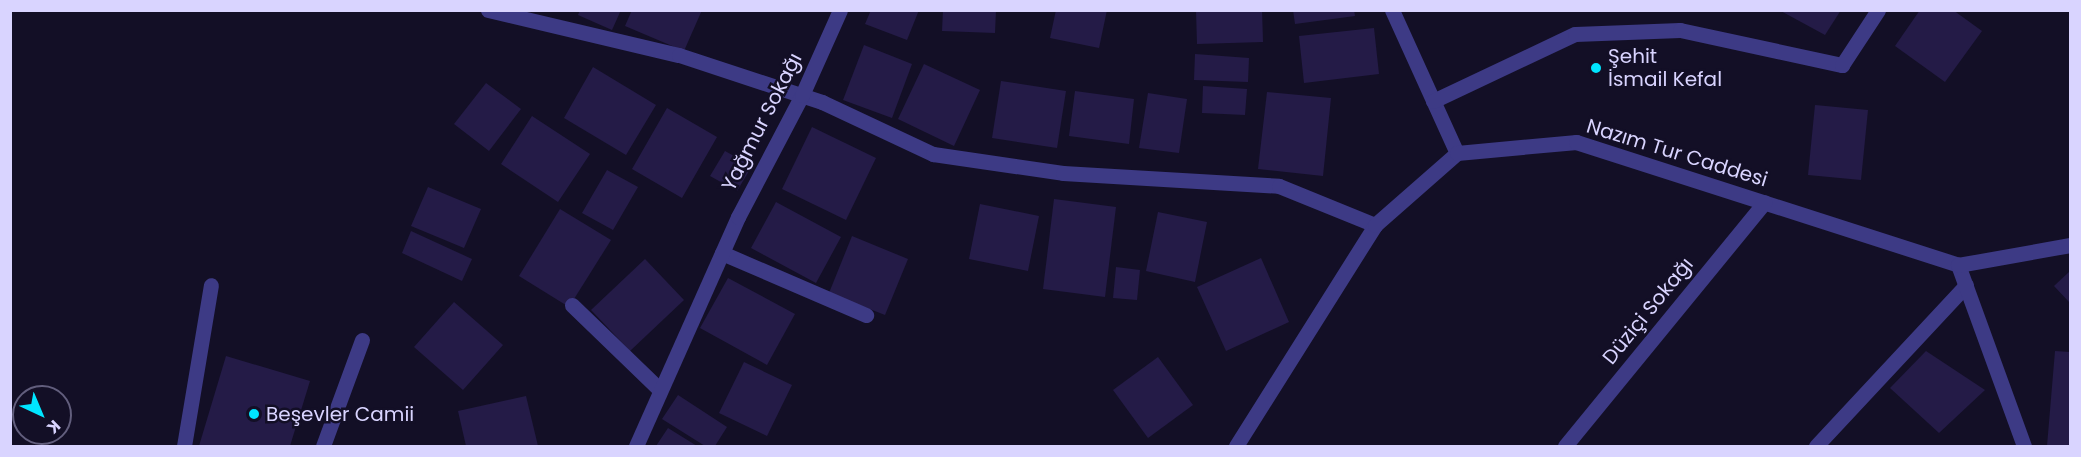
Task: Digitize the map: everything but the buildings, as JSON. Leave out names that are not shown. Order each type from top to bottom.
[{"type":"street","points":[[488,10],[679,55],[802,95],[933,154],[1063,173],[1279,186],[1375,225]]},
{"type":"street","name":"Yağmur Sokağı","points":[[636,447],[722,253],[802,95],[840,10]]},
{"type":"street","points":[[1236,447],[1375,225],[1457,153],[1392,10]]},
{"type":"street","points":[[1433,101],[1575,34],[1680,30],[1842,65],[1878,10]]},
{"type":"street","name":"Nazım Tur Caddesi","points":[[1457,153],[1576,142],[1958,265]]},
{"type":"street","name":"Düziçi Sokağı","points":[[1564,447],[1765,202]]},
{"type":"street","points":[[2025,447],[1958,265],[2070,244]]},
{"type":"street","points":[[722,253],[866,315]]},
{"type":"street","points":[[184,447],[211,285]]},
{"type":"street","points":[[1816,447],[1966,285]]},
{"type":"street","points":[[572,305],[660,390]]},
{"type":"street","points":[[322,447],[362,340]]},
{"type":"place","name":"Şehit İsmail Kefal","points":[[1596,68]]},
{"type":"place","name":"Beşevler Camii","points":[[254,414]]}]
